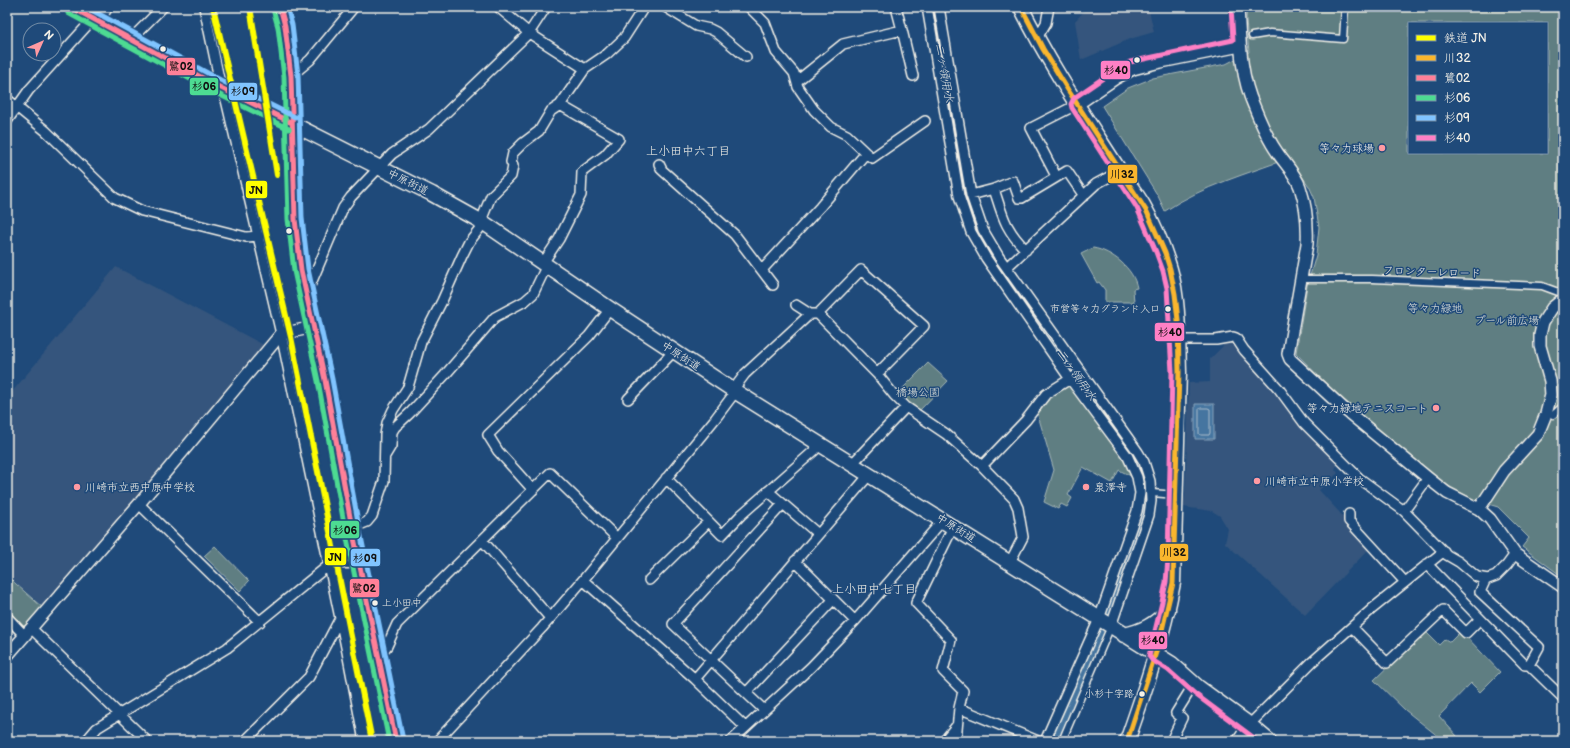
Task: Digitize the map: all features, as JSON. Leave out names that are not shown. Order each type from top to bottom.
[{"type":"main road","name":"中原街道","points":[[71,7],[221,88],[448,202],[482,222],[674,351],[1010,562],[1106,626],[1172,664],[1194,684],[1250,724],[1269,741]]},
{"type":"main road","points":[[1021,7],[1037,38],[1143,205],[1163,249],[1174,287],[1178,340],[1178,431],[1173,583],[1168,610],[1156,654],[1127,741]]},
{"type":"main road","points":[[1124,635],[1136,632],[1154,624],[1168,610]]},
{"type":"street","points":[[7,121],[30,90],[108,7]]},
{"type":"street","points":[[132,39],[163,7]]},
{"type":"street","points":[[204,7],[221,88],[226,100],[281,334],[364,741]]},
{"type":"street","points":[[280,7],[285,26],[291,76],[295,219],[301,270],[314,327],[352,528],[396,741]]},
{"type":"street","points":[[291,76],[310,60],[354,7]]},
{"type":"street","points":[[498,7],[529,33],[585,69]]},
{"type":"street","points":[[307,294],[343,208],[350,197],[392,154],[429,128],[529,33],[546,7]]},
{"type":"street","points":[[352,528],[367,522],[372,516],[384,481],[384,435],[386,423],[408,387],[421,342],[442,301],[462,256],[482,222],[491,196],[511,176],[513,152],[523,142],[539,131],[551,111],[560,105],[585,69],[607,54],[624,38],[644,7]]},
{"type":"street","points":[[665,7],[696,26],[716,32],[746,57]]},
{"type":"street","points":[[749,7],[765,23],[776,52],[794,73],[798,87],[814,110],[832,127],[847,136],[872,158],[925,121]]},
{"type":"street","points":[[896,7],[913,76]]},
{"type":"street","points":[[927,7],[959,196],[971,232],[986,258],[1070,379],[1128,457],[1137,477],[1140,493],[1137,511],[1106,626],[1045,741]]},
{"type":"street","points":[[939,7],[971,195],[982,230],[1144,462],[1150,481],[1152,493],[1149,515],[1062,741]]},
{"type":"street","points":[[1037,38],[1046,23],[1050,7]]},
{"type":"street","points":[[1238,7],[1240,46],[1247,85],[1253,104],[1276,151],[1296,179],[1303,197],[1308,228],[1305,258],[1300,279],[1288,354],[1290,359],[1343,408],[1428,478],[1447,493],[1479,509],[1490,519],[1515,554],[1563,587]]},
{"type":"street","points":[[1252,36],[1270,33],[1343,39],[1345,7]]},
{"type":"street","points":[[797,80],[843,44],[902,30]]},
{"type":"street","points":[[1056,176],[1031,128],[1078,104],[1116,78],[1133,69],[1240,46]]},
{"type":"street","points":[[7,99],[46,131],[115,198],[142,211],[246,236],[259,236]]},
{"type":"street","points":[[385,456],[391,446],[394,427],[410,413],[495,317],[525,301],[533,294],[545,264],[581,195],[582,172],[604,155],[619,139],[560,105]]},
{"type":"street","points":[[762,270],[820,207],[866,153]]},
{"type":"street","points":[[659,164],[662,170],[735,235],[773,285]]},
{"type":"street","points":[[971,195],[994,189],[1013,181],[1019,198],[1022,198],[1056,176],[1067,171],[1084,196]]},
{"type":"street","points":[[1007,267],[1096,184],[1120,171]]},
{"type":"street","points":[[994,189],[1005,224],[1014,238],[1026,250]]},
{"type":"street","points":[[437,741],[583,580],[715,419],[745,374],[814,314],[861,270],[924,326],[877,374]]},
{"type":"street","name":"フロンターレロード","points":[[1300,279],[1372,279],[1542,286],[1562,296]]},
{"type":"street","points":[[1479,509],[1504,471],[1538,434],[1546,414],[1551,395],[1550,381],[1540,346],[1540,335],[1543,322],[1562,296]]},
{"type":"street","points":[[796,305],[814,314],[877,374],[906,407],[946,434],[982,466],[1014,499],[1018,508],[1023,537],[1010,562]]},
{"type":"street","points":[[533,490],[498,451],[488,435],[589,336],[610,309]]},
{"type":"street","points":[[7,656],[139,504],[281,334],[314,327]]},
{"type":"street","points":[[1178,340],[1216,340],[1233,337],[1236,338],[1244,350],[1279,389],[1304,423],[1359,478],[1404,511],[1444,552],[1477,577],[1486,579],[1496,576],[1515,554]]},
{"type":"street","points":[[628,398],[674,351]]},
{"type":"street","points":[[982,466],[1026,420],[1046,394],[1081,372]]},
{"type":"street","points":[[1553,415],[1563,406]]},
{"type":"street","points":[[852,464],[906,407]]},
{"type":"street","points":[[666,478],[722,536],[768,491],[815,450],[819,443]]},
{"type":"street","points":[[378,657],[387,646],[397,624],[550,474],[617,538]]},
{"type":"street","points":[[694,679],[869,474]]},
{"type":"street","points":[[1404,511],[1428,478]]},
{"type":"street","points":[[768,491],[818,534]]},
{"type":"street","points":[[1152,493],[1176,495]]},
{"type":"street","points":[[139,504],[260,622]]},
{"type":"street","points":[[764,710],[673,624],[783,504]]},
{"type":"street","points":[[1349,514],[1349,521],[1405,582]]},
{"type":"street","points":[[649,580],[708,522]]},
{"type":"street","points":[[731,741],[811,667],[948,524]]},
{"type":"street","points":[[948,524],[916,603],[951,640],[943,671],[963,691],[959,708],[956,741]]},
{"type":"street","points":[[482,540],[550,618]]},
{"type":"street","points":[[1237,741],[1245,729],[1312,662],[1372,609],[1444,552]]},
{"type":"street","points":[[795,561],[855,621]]},
{"type":"street","points":[[1427,564],[1525,665],[1528,664],[1563,698]]},
{"type":"street","points":[[86,741],[97,728],[227,648],[329,565],[360,565]]},
{"type":"street","points":[[1486,579],[1480,592],[1539,647],[1528,664]]},
{"type":"street","points":[[583,580],[694,679],[745,727]]},
{"type":"street","points":[[746,693],[833,600]]},
{"type":"street","points":[[1352,627],[1387,663],[1443,610],[1466,633],[1480,619]]},
{"type":"street","points":[[7,617],[28,632],[120,714],[147,741]]},
{"type":"street","points":[[246,741],[308,677],[340,618]]},
{"type":"street","points":[[1170,741],[1182,718],[1176,713],[1194,684]]},
{"type":"street","points":[[959,708],[1038,741]]},
{"type":"street","points":[[944,741],[957,725]]},
{"type":"shaded area","points":[[1093,7],[1165,7],[1149,10],[1154,32],[1130,39],[1081,60],[1075,21],[1086,9]]},
{"type":"shaded area","name":"川崎市立西中原中学校","points":[[116,267],[262,344],[264,350],[43,607],[7,575],[7,398]]},
{"type":"shaded area","name":"川崎市立中原小学校","points":[[1231,340],[1284,401],[1301,424],[1338,464],[1335,469],[1338,473],[1319,490],[1371,547],[1305,615],[1225,543],[1228,529],[1220,516],[1212,511],[1183,507],[1185,493],[1189,383],[1210,382],[1210,359],[1223,346],[1224,341]]},
{"type":"green space","name":"等々力緑地","points":[[1247,7],[1563,7],[1563,577],[1522,547],[1529,538],[1498,507],[1475,500],[1443,483],[1384,435],[1329,387],[1296,353],[1307,286],[1316,255],[1319,227],[1314,197],[1309,186],[1289,158],[1209,187],[1165,211],[1158,196],[1102,106],[1128,88],[1153,78],[1226,64],[1249,52],[1246,20]]},
{"type":"green space","points":[[1093,248],[1114,257],[1132,274],[1137,288],[1133,289],[1134,302],[1105,302],[1105,290],[1099,282],[1097,283],[1081,254]]},
{"type":"green space","name":"橋場公園","points":[[928,363],[948,381],[919,411],[909,404],[899,392]]},
{"type":"green space","points":[[1067,384],[1070,385],[1127,464],[1131,476],[1119,470],[1112,483],[1083,467],[1068,495],[1072,498],[1067,507],[1061,504],[1058,509],[1044,502],[1054,470],[1037,412],[1047,398]]},
{"type":"green space","points":[[215,546],[249,581],[240,591],[204,556]]},
{"type":"green space","points":[[7,576],[43,608],[27,626],[22,626],[7,610]]},
{"type":"green space","points":[[1425,631],[1439,645],[1445,639],[1450,642],[1461,631],[1500,672],[1480,692],[1471,683],[1439,716],[1457,736],[1453,741],[1444,741],[1405,710],[1374,680]]},
{"type":"water","points":[[1195,404],[1214,404],[1214,439],[1195,439]]},
{"type":"waterway","name":"二ヶ領用水","points":[[933,7],[966,198],[976,230],[1002,271],[1135,458],[1141,470],[1144,483],[1145,500],[1142,517],[1112,606],[1101,635],[1070,700],[1055,741]]},
{"type":"rail line","name":"JN","points":[[213,7],[291,337],[372,741]]},
{"type":"rail line","name":"JN","points":[[250,7],[277,175]]},
{"type":"transit line","name":"鷺02","points":[[71,7],[221,88],[292,123]]},
{"type":"transit line","name":"杉09","points":[[86,7],[224,82],[295,117]]},
{"type":"transit line","name":"鷺02","points":[[280,7],[285,26],[291,76],[295,219],[301,270],[325,380],[352,528],[396,741]]},
{"type":"transit line","name":"杉09","points":[[287,7],[292,25],[298,75],[302,218],[308,269],[332,379],[359,527],[403,740]]},
{"type":"transit line","name":"川32","points":[[1021,7],[1043,49],[1068,90],[1147,212],[1165,253],[1175,294],[1178,320],[1179,372],[1173,583],[1159,643],[1127,741]]},
{"type":"transit line","name":"杉40","points":[[1231,7],[1233,40],[1130,62],[1112,72],[1074,98],[1071,104],[1072,108],[1137,208],[1156,252],[1167,288],[1172,372],[1168,559],[1166,582],[1149,656],[1152,660],[1168,670],[1195,694],[1258,741]]},
{"type":"transit line","name":"杉06","points":[[273,9],[278,27],[284,77],[288,219],[294,271],[318,381],[345,529],[389,741]]},
{"type":"transit line","name":"杉06","points":[[68,13],[218,94],[289,129]]},
{"type":"place","name":"等々力球場","points":[[1382,148]]},
{"type":"place","name":"市営等々力グランド入口","points":[[1168,309]]},
{"type":"place","name":"等々力緑地テニスコート","points":[[1436,408]]},
{"type":"place","name":"川崎市立中原小学校","points":[[1257,481]]},
{"type":"place","name":"川崎市立西中原中学校","points":[[77,487]]},
{"type":"place","name":"泉澤寺","points":[[1086,487]]},
{"type":"place","name":"上小田中","points":[[375,603]]},
{"type":"place","name":"小杉十字路","points":[[1142,694]]},
{"type":"district","name":"上小田中六丁目","points":[[688,151]]},
{"type":"district","name":"上小田中七丁目","points":[[874,589]]},
{"type":"park label","name":"プール前広場","points":[[1507,320]]}]
